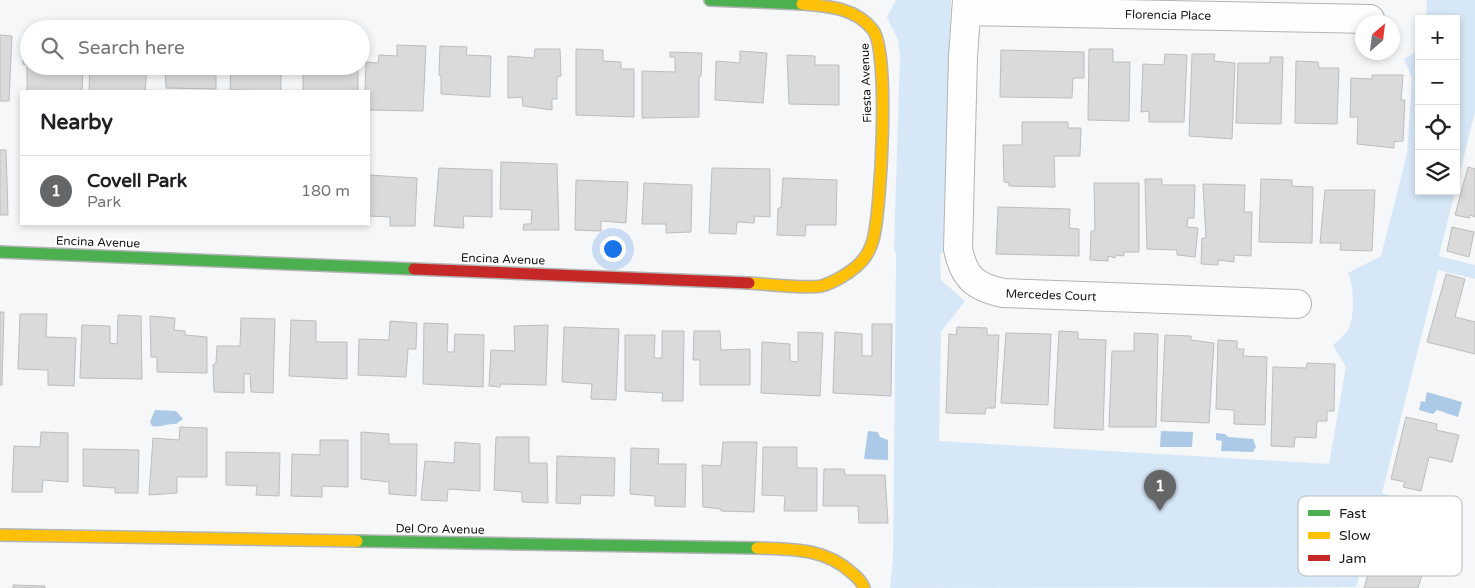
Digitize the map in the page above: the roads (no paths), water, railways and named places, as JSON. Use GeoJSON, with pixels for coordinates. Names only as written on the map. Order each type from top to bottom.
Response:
{"type":"FeatureCollection","features":[{"type":"Feature","properties":{"kind":"street","name":"Fiesta Avenue"},"geometry":{"type":"LineString","coordinates":[[710,0],[818,2],[859,15],[878,37],[882,129]]}},
{"type":"Feature","properties":{"kind":"street","name":"Florencia Place"},"geometry":{"type":"LineString","coordinates":[[967,6],[1355,19]]}},
{"type":"Feature","properties":{"kind":"street","name":"Mercedes Court"},"geometry":{"type":"LineString","coordinates":[[967,6],[963,57],[958,249],[961,264],[967,275],[976,284],[986,290],[1003,293],[1297,304]]}},
{"type":"Feature","properties":{"kind":"street","name":"Encina Avenue"},"geometry":{"type":"LineString","coordinates":[[0,252],[822,286],[850,273],[869,253],[878,218],[882,129]]}},
{"type":"Feature","properties":{"kind":"street","name":"Del Oro Avenue"},"geometry":{"type":"LineString","coordinates":[[0,535],[795,549],[821,553],[844,563],[863,584],[864,588]]}},
{"type":"Feature","properties":{"kind":"water"},"geometry":{"type":"Polygon","coordinates":[[[1427,392],[1462,402],[1458,417],[1437,410],[1433,414],[1419,410],[1421,401],[1425,402],[1427,392]]]}},
{"type":"Feature","properties":{"kind":"water"},"geometry":{"type":"Polygon","coordinates":[[[155,410],[176,411],[183,419],[176,424],[152,426],[150,422],[155,410]]]}},
{"type":"Feature","properties":{"kind":"water"},"geometry":{"type":"Polygon","coordinates":[[[868,431],[878,432],[880,437],[888,440],[888,460],[864,459],[868,431]]]}},
{"type":"Feature","properties":{"kind":"water"},"geometry":{"type":"Polygon","coordinates":[[[1161,431],[1193,432],[1192,447],[1160,447],[1161,431]]]}},
{"type":"Feature","properties":{"kind":"water"},"geometry":{"type":"Polygon","coordinates":[[[1216,433],[1225,434],[1228,437],[1253,439],[1256,447],[1253,452],[1221,451],[1222,441],[1216,440],[1216,433]]]}},
{"type":"Feature","properties":{"kind":"place","name":"Covell Park"},"geometry":{"type":"Point","coordinates":[1160,511]}}]}
